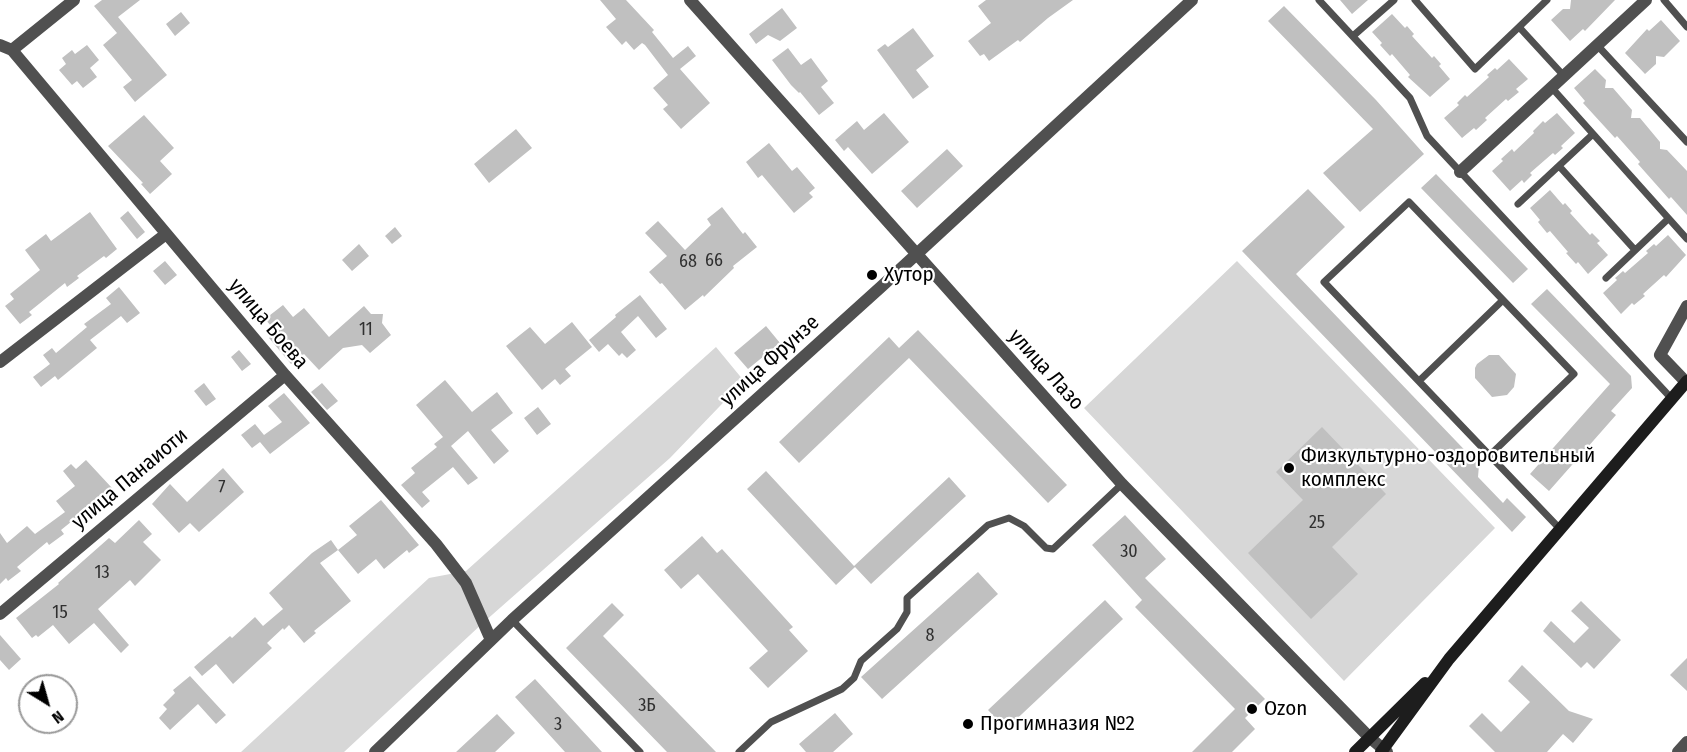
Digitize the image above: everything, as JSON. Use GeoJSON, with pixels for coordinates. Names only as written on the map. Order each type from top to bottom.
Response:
{"type":"FeatureCollection","features":[{"type":"Feature","properties":{"kind":"street"},"geometry":{"type":"LineString","coordinates":[[12,50],[74,0]]}},
{"type":"Feature","properties":{"kind":"street","name":"улица Лазо"},"geometry":{"type":"LineString","coordinates":[[690,0],[1122,484],[1384,751]]}},
{"type":"Feature","properties":{"kind":"street","name":"улица Фрунзе"},"geometry":{"type":"LineString","coordinates":[[375,752],[491,639],[1192,0]]}},
{"type":"Feature","properties":{"kind":"street"},"geometry":{"type":"LineString","coordinates":[[1460,172],[1647,0]]}},
{"type":"Feature","properties":{"kind":"street","name":"улица Боева"},"geometry":{"type":"LineString","coordinates":[[0,45],[12,50],[285,375],[436,544],[466,583],[491,639]]}},
{"type":"Feature","properties":{"kind":"street"},"geometry":{"type":"LineString","coordinates":[[0,362],[166,234]]}},
{"type":"Feature","properties":{"kind":"street"},"geometry":{"type":"LineString","coordinates":[[1384,751],[1449,659],[1686,382],[1660,355],[1687,306]]}},
{"type":"Feature","properties":{"kind":"street","name":"улица Панаиоти"},"geometry":{"type":"LineString","coordinates":[[0,614],[285,375]]}},
{"type":"Feature","properties":{"kind":"street"},"geometry":{"type":"LineString","coordinates":[[1355,752],[1449,659]]}},
{"type":"Feature","properties":{"kind":"street"},"geometry":{"type":"LineString","coordinates":[[1678,752],[1687,742]]}},
{"type":"Feature","properties":{"kind":"lane"},"geometry":{"type":"LineString","coordinates":[[1319,0],[1410,98],[1428,136],[1672,399]]}},
{"type":"Feature","properties":{"kind":"lane"},"geometry":{"type":"LineString","coordinates":[[1353,36],[1394,0]]}},
{"type":"Feature","properties":{"kind":"lane"},"geometry":{"type":"LineString","coordinates":[[1415,0],[1475,69],[1547,0]]}},
{"type":"Feature","properties":{"kind":"lane"},"geometry":{"type":"LineString","coordinates":[[1664,0],[1687,27]]}},
{"type":"Feature","properties":{"kind":"lane"},"geometry":{"type":"LineString","coordinates":[[1519,27],[1564,76]]}},
{"type":"Feature","properties":{"kind":"lane"},"geometry":{"type":"LineString","coordinates":[[1597,45],[1687,142]]}},
{"type":"Feature","properties":{"kind":"lane"},"geometry":{"type":"LineString","coordinates":[[1551,88],[1687,239]]}},
{"type":"Feature","properties":{"kind":"lane"},"geometry":{"type":"LineString","coordinates":[[1518,204],[1593,134]]}},
{"type":"Feature","properties":{"kind":"lane"},"geometry":{"type":"LineString","coordinates":[[1559,166],[1635,250]]}},
{"type":"Feature","properties":{"kind":"lane"},"geometry":{"type":"LineString","coordinates":[[1490,455],[1574,374],[1409,202],[1324,282],[1560,529]]}},
{"type":"Feature","properties":{"kind":"lane"},"geometry":{"type":"LineString","coordinates":[[1606,278],[1668,219]]}},
{"type":"Feature","properties":{"kind":"lane"},"geometry":{"type":"LineString","coordinates":[[1419,381],[1503,300]]}},
{"type":"Feature","properties":{"kind":"lane"},"geometry":{"type":"LineString","coordinates":[[739,752],[771,722],[842,689],[855,678],[861,660],[897,629],[907,612],[907,598],[988,525],[1010,518],[1024,526],[1046,548],[1053,549],[1122,484]]}},
{"type":"Feature","properties":{"kind":"lane"},"geometry":{"type":"LineString","coordinates":[[512,621],[640,752]]}},
{"type":"Feature","properties":{"kind":"shaded area","name":"Физкультурно-оздоровительный комплекс"},"geometry":{"type":"Polygon","coordinates":[[[1237,261],[1495,528],[1344,681],[1084,408],[1237,261]]]}},
{"type":"Feature","properties":{"kind":"shaded area"},"geometry":{"type":"Polygon","coordinates":[[[716,347],[744,381],[670,458],[484,622],[344,752],[241,752],[429,578],[466,571],[716,347]]]}},
{"type":"Feature","properties":{"kind":"building"},"geometry":{"type":"Polygon","coordinates":[[[102,0],[140,0],[118,17],[167,75],[135,102],[123,87],[132,80],[103,45],[117,33],[94,6],[102,0]]]}},
{"type":"Feature","properties":{"kind":"building"},"geometry":{"type":"Polygon","coordinates":[[[600,0],[626,0],[654,30],[652,32],[673,58],[688,46],[696,56],[680,69],[710,103],[681,129],[663,109],[668,105],[653,88],[668,75],[642,43],[634,50],[626,41],[622,45],[606,27],[616,19],[600,0]]]}},
{"type":"Feature","properties":{"kind":"building"},"geometry":{"type":"Polygon","coordinates":[[[986,0],[1073,0],[1020,42],[1018,40],[989,61],[984,54],[980,56],[968,41],[991,23],[978,6],[986,0]]]}},
{"type":"Feature","properties":{"kind":"building"},"geometry":{"type":"Polygon","coordinates":[[[1340,0],[1368,0],[1352,14],[1340,0]]]}},
{"type":"Feature","properties":{"kind":"building"},"geometry":{"type":"Polygon","coordinates":[[[1571,0],[1615,0],[1585,31],[1583,29],[1570,41],[1551,20],[1563,9],[1570,9],[1571,0]]]}},
{"type":"Feature","properties":{"kind":"building"},"geometry":{"type":"Polygon","coordinates":[[[1284,6],[1376,100],[1424,154],[1360,212],[1323,173],[1373,129],[1268,21],[1284,6]]]}},
{"type":"Feature","properties":{"kind":"building"},"geometry":{"type":"Polygon","coordinates":[[[782,8],[797,28],[780,41],[768,35],[756,44],[749,34],[782,8]]]}},
{"type":"Feature","properties":{"kind":"building"},"geometry":{"type":"Polygon","coordinates":[[[181,12],[190,23],[175,36],[166,24],[181,12]]]}},
{"type":"Feature","properties":{"kind":"building"},"geometry":{"type":"Polygon","coordinates":[[[1392,14],[1405,28],[1407,26],[1414,34],[1412,36],[1432,58],[1434,56],[1450,79],[1430,97],[1408,77],[1410,75],[1392,54],[1390,56],[1380,45],[1382,43],[1372,32],[1392,14]]]}},
{"type":"Feature","properties":{"kind":"building"},"geometry":{"type":"Polygon","coordinates":[[[1661,20],[1680,41],[1664,57],[1656,56],[1656,64],[1645,74],[1625,53],[1647,29],[1649,31],[1661,20]]]}},
{"type":"Feature","properties":{"kind":"building"},"geometry":{"type":"Polygon","coordinates":[[[913,28],[934,56],[916,70],[929,87],[913,99],[877,50],[885,44],[888,47],[913,28]]]}},
{"type":"Feature","properties":{"kind":"building"},"geometry":{"type":"Polygon","coordinates":[[[87,45],[99,60],[90,68],[97,77],[83,88],[77,81],[72,85],[59,70],[66,64],[62,58],[72,50],[75,54],[87,45]]]}},
{"type":"Feature","properties":{"kind":"building"},"geometry":{"type":"Polygon","coordinates":[[[788,48],[801,65],[811,58],[828,81],[821,87],[834,103],[819,115],[772,60],[788,48]]]}},
{"type":"Feature","properties":{"kind":"building"},"geometry":{"type":"Polygon","coordinates":[[[1509,59],[1528,79],[1516,89],[1519,92],[1508,101],[1506,99],[1485,118],[1487,120],[1476,130],[1474,128],[1462,138],[1444,118],[1459,105],[1457,103],[1465,95],[1467,97],[1489,77],[1487,75],[1495,68],[1497,70],[1509,59]]]}},
{"type":"Feature","properties":{"kind":"building"},"geometry":{"type":"Polygon","coordinates":[[[1595,69],[1606,80],[1605,88],[1613,88],[1632,110],[1631,118],[1640,118],[1660,142],[1660,149],[1667,150],[1687,171],[1687,215],[1671,197],[1669,199],[1617,136],[1615,138],[1583,103],[1585,101],[1574,88],[1595,69]]]}},
{"type":"Feature","properties":{"kind":"building"},"geometry":{"type":"Polygon","coordinates":[[[884,113],[909,142],[872,174],[848,147],[844,151],[835,140],[857,121],[864,130],[884,113]]]}},
{"type":"Feature","properties":{"kind":"building"},"geometry":{"type":"Polygon","coordinates":[[[1557,113],[1575,133],[1561,146],[1563,148],[1555,155],[1553,153],[1530,173],[1532,175],[1524,183],[1522,180],[1510,191],[1492,171],[1512,149],[1514,152],[1534,133],[1533,131],[1543,121],[1545,123],[1557,113]]]}},
{"type":"Feature","properties":{"kind":"building"},"geometry":{"type":"Polygon","coordinates":[[[144,115],[174,148],[160,161],[172,174],[150,194],[141,184],[143,183],[108,146],[144,115]]]}},
{"type":"Feature","properties":{"kind":"building"},"geometry":{"type":"Polygon","coordinates":[[[516,129],[532,148],[489,183],[474,164],[516,129]]]}},
{"type":"Feature","properties":{"kind":"building"},"geometry":{"type":"Polygon","coordinates":[[[769,143],[792,171],[797,167],[815,188],[809,193],[813,197],[794,213],[762,175],[758,178],[746,162],[769,143]]]}},
{"type":"Feature","properties":{"kind":"building"},"geometry":{"type":"Polygon","coordinates":[[[947,149],[963,166],[917,208],[901,191],[947,149]]]}},
{"type":"Feature","properties":{"kind":"building"},"geometry":{"type":"Polygon","coordinates":[[[1436,174],[1528,269],[1513,283],[1421,188],[1436,174]]]}},
{"type":"Feature","properties":{"kind":"building"},"geometry":{"type":"Polygon","coordinates":[[[1308,189],[1345,227],[1296,274],[1479,465],[1478,477],[1503,503],[1507,498],[1526,517],[1512,532],[1242,251],[1308,189]]]}},
{"type":"Feature","properties":{"kind":"building"},"geometry":{"type":"Polygon","coordinates":[[[1550,190],[1563,205],[1565,203],[1572,211],[1570,213],[1590,235],[1592,233],[1600,241],[1597,243],[1608,255],[1588,274],[1566,253],[1568,252],[1550,231],[1547,233],[1530,208],[1550,190]]]}},
{"type":"Feature","properties":{"kind":"building"},"geometry":{"type":"Polygon","coordinates":[[[722,207],[743,234],[745,232],[757,247],[733,266],[734,268],[704,297],[703,295],[685,310],[662,283],[660,284],[649,272],[667,256],[645,233],[658,221],[685,250],[711,225],[707,219],[722,207]]]}},
{"type":"Feature","properties":{"kind":"building"},"geometry":{"type":"Polygon","coordinates":[[[128,211],[145,232],[137,239],[120,218],[128,211]]]}},
{"type":"Feature","properties":{"kind":"building"},"geometry":{"type":"Polygon","coordinates":[[[90,212],[117,249],[77,276],[79,278],[67,287],[65,283],[29,312],[32,315],[20,324],[5,306],[14,299],[10,294],[40,270],[25,250],[46,234],[51,241],[90,212]]]}},
{"type":"Feature","properties":{"kind":"building"},"geometry":{"type":"Polygon","coordinates":[[[395,227],[402,236],[392,244],[385,236],[395,227]]]}},
{"type":"Feature","properties":{"kind":"building"},"geometry":{"type":"Polygon","coordinates":[[[1668,235],[1686,255],[1666,277],[1664,275],[1643,294],[1645,296],[1634,305],[1632,303],[1621,314],[1603,293],[1617,280],[1615,278],[1623,271],[1625,273],[1648,253],[1646,251],[1654,244],[1656,246],[1668,235]]]}},
{"type":"Feature","properties":{"kind":"building"},"geometry":{"type":"Polygon","coordinates":[[[359,244],[369,256],[352,271],[342,260],[359,244]]]}},
{"type":"Feature","properties":{"kind":"building"},"geometry":{"type":"Polygon","coordinates":[[[165,261],[177,275],[165,285],[153,271],[165,261]]]}},
{"type":"Feature","properties":{"kind":"building"},"geometry":{"type":"Polygon","coordinates":[[[119,287],[140,313],[127,323],[121,316],[90,340],[97,348],[58,380],[55,376],[41,387],[33,377],[50,364],[43,355],[52,348],[56,353],[87,327],[84,324],[111,304],[106,298],[119,287]]]}},
{"type":"Feature","properties":{"kind":"building"},"geometry":{"type":"Polygon","coordinates":[[[1547,289],[1631,376],[1632,388],[1611,411],[1616,415],[1549,491],[1530,474],[1610,384],[1531,304],[1547,289]]]}},
{"type":"Feature","properties":{"kind":"building"},"geometry":{"type":"Polygon","coordinates":[[[640,295],[667,329],[656,338],[638,316],[621,332],[636,350],[627,358],[622,353],[619,356],[608,344],[599,352],[589,340],[640,295]]]}},
{"type":"Feature","properties":{"kind":"building"},"geometry":{"type":"Polygon","coordinates":[[[283,305],[293,317],[304,308],[329,337],[364,306],[371,314],[383,314],[382,323],[391,335],[370,353],[362,345],[343,348],[319,370],[304,354],[291,364],[269,338],[276,332],[265,319],[283,305]]]}},
{"type":"Feature","properties":{"kind":"building"},"geometry":{"type":"Polygon","coordinates":[[[572,322],[592,347],[565,369],[571,376],[560,385],[555,379],[542,390],[506,346],[530,327],[545,344],[572,322]]]}},
{"type":"Feature","properties":{"kind":"building"},"geometry":{"type":"Polygon","coordinates":[[[766,326],[780,343],[748,369],[734,353],[766,326]]]}},
{"type":"Feature","properties":{"kind":"building"},"geometry":{"type":"Polygon","coordinates":[[[918,330],[1067,485],[1048,503],[909,358],[799,463],[779,442],[889,337],[899,348],[918,330]]]}},
{"type":"Feature","properties":{"kind":"building"},"geometry":{"type":"Polygon","coordinates":[[[239,350],[251,364],[242,371],[231,357],[239,350]]]}},
{"type":"Feature","properties":{"kind":"building"},"geometry":{"type":"Polygon","coordinates":[[[1489,355],[1499,355],[1516,374],[1514,387],[1507,395],[1492,397],[1475,378],[1477,364],[1489,355]]]}},
{"type":"Feature","properties":{"kind":"building"},"geometry":{"type":"Polygon","coordinates":[[[445,380],[472,412],[497,392],[513,413],[491,430],[509,451],[494,464],[468,431],[451,446],[478,478],[468,485],[453,467],[422,492],[430,501],[422,508],[401,485],[415,473],[411,468],[437,447],[434,444],[443,437],[416,405],[445,380]]]}},
{"type":"Feature","properties":{"kind":"building"},"geometry":{"type":"Polygon","coordinates":[[[204,383],[216,399],[206,406],[194,391],[204,383]]]}},
{"type":"Feature","properties":{"kind":"building"},"geometry":{"type":"Polygon","coordinates":[[[322,383],[338,401],[327,410],[311,392],[322,383]]]}},
{"type":"Feature","properties":{"kind":"building"},"geometry":{"type":"Polygon","coordinates":[[[284,393],[310,423],[270,454],[260,442],[252,448],[241,435],[255,424],[264,435],[282,422],[268,406],[284,393]]]}},
{"type":"Feature","properties":{"kind":"building"},"geometry":{"type":"Polygon","coordinates":[[[538,407],[551,424],[537,435],[524,418],[538,407]]]}},
{"type":"Feature","properties":{"kind":"building"},"geometry":{"type":"Polygon","coordinates":[[[1322,427],[1386,494],[1332,547],[1358,574],[1311,619],[1248,553],[1303,500],[1276,472],[1322,427]]]}},
{"type":"Feature","properties":{"kind":"building"},"geometry":{"type":"Polygon","coordinates":[[[86,460],[112,488],[101,497],[103,500],[93,507],[92,505],[61,530],[64,534],[49,545],[47,542],[17,567],[21,571],[8,581],[6,578],[0,584],[0,533],[7,543],[27,526],[35,534],[65,512],[56,501],[75,486],[63,471],[71,464],[76,469],[86,460]]]}},
{"type":"Feature","properties":{"kind":"building"},"geometry":{"type":"Polygon","coordinates":[[[223,468],[244,492],[199,532],[190,523],[179,533],[152,504],[170,484],[187,502],[223,468]]]}},
{"type":"Feature","properties":{"kind":"building"},"geometry":{"type":"Polygon","coordinates":[[[766,471],[854,566],[949,477],[966,496],[871,584],[855,567],[836,585],[747,489],[766,471]]]}},
{"type":"Feature","properties":{"kind":"building"},"geometry":{"type":"Polygon","coordinates":[[[381,500],[419,545],[409,553],[407,550],[384,569],[376,559],[358,574],[338,550],[357,535],[349,526],[381,500]]]}},
{"type":"Feature","properties":{"kind":"building"},"geometry":{"type":"Polygon","coordinates":[[[1125,515],[1166,559],[1145,578],[1265,699],[1245,718],[1255,729],[1232,752],[1192,752],[1235,709],[1135,607],[1142,600],[1092,545],[1125,515]]]}},
{"type":"Feature","properties":{"kind":"building"},"geometry":{"type":"Polygon","coordinates":[[[139,520],[152,534],[143,542],[161,560],[135,586],[130,580],[98,609],[129,645],[121,653],[94,623],[69,644],[53,625],[38,637],[36,635],[32,638],[16,618],[59,584],[109,538],[115,543],[139,520]]]}},
{"type":"Feature","properties":{"kind":"building"},"geometry":{"type":"Polygon","coordinates":[[[702,536],[717,553],[722,549],[793,627],[789,630],[808,651],[768,688],[749,668],[768,651],[698,574],[681,589],[664,570],[702,536]]]}},
{"type":"Feature","properties":{"kind":"building"},"geometry":{"type":"Polygon","coordinates":[[[331,540],[338,550],[320,563],[351,601],[314,631],[316,633],[304,643],[289,625],[284,630],[283,628],[267,643],[272,648],[233,684],[216,664],[202,676],[194,667],[230,636],[232,638],[255,617],[263,626],[283,609],[269,593],[312,553],[331,540]]]}},
{"type":"Feature","properties":{"kind":"building"},"geometry":{"type":"Polygon","coordinates":[[[978,572],[998,594],[882,699],[861,677],[978,572]]]}},
{"type":"Feature","properties":{"kind":"building"},"geometry":{"type":"Polygon","coordinates":[[[1105,600],[1123,619],[1006,729],[988,710],[1105,600]]]}},
{"type":"Feature","properties":{"kind":"building"},"geometry":{"type":"Polygon","coordinates":[[[1581,601],[1621,640],[1594,669],[1587,662],[1581,668],[1543,631],[1551,621],[1574,643],[1589,628],[1571,611],[1581,601]]]}},
{"type":"Feature","properties":{"kind":"building"},"geometry":{"type":"Polygon","coordinates":[[[612,603],[624,615],[603,636],[716,752],[667,752],[566,648],[612,603]]]}},
{"type":"Feature","properties":{"kind":"building"},"geometry":{"type":"Polygon","coordinates":[[[0,635],[21,659],[9,670],[0,660],[0,635]]]}},
{"type":"Feature","properties":{"kind":"building"},"geometry":{"type":"Polygon","coordinates":[[[1687,658],[1687,691],[1670,675],[1687,658]]]}},
{"type":"Feature","properties":{"kind":"building"},"geometry":{"type":"Polygon","coordinates":[[[1522,665],[1569,711],[1593,719],[1573,743],[1563,734],[1547,752],[1495,752],[1469,726],[1482,713],[1501,732],[1530,702],[1508,681],[1522,665]]]}},
{"type":"Feature","properties":{"kind":"building"},"geometry":{"type":"Polygon","coordinates":[[[190,676],[226,715],[216,724],[198,704],[170,730],[159,718],[167,709],[163,705],[175,693],[173,690],[190,676]]]}},
{"type":"Feature","properties":{"kind":"building"},"geometry":{"type":"Polygon","coordinates":[[[535,679],[602,752],[565,752],[515,697],[535,679]]]}},
{"type":"Feature","properties":{"kind":"building"},"geometry":{"type":"Polygon","coordinates":[[[835,713],[853,734],[833,752],[806,752],[799,744],[835,713]]]}},
{"type":"Feature","properties":{"kind":"building"},"geometry":{"type":"Polygon","coordinates":[[[497,714],[515,733],[495,752],[456,752],[497,714]]]}},
{"type":"Feature","properties":{"kind":"place","name":"Хутор"},"geometry":{"type":"Point","coordinates":[872,275]}},
{"type":"Feature","properties":{"kind":"place","name":"Физкультурно-оздоровительный комплекс"},"geometry":{"type":"Point","coordinates":[1289,468]}},
{"type":"Feature","properties":{"kind":"place","name":"Ozon"},"geometry":{"type":"Point","coordinates":[1252,709]}},
{"type":"Feature","properties":{"kind":"place","name":"Прогимназия №2"},"geometry":{"type":"Point","coordinates":[968,724]}}]}
